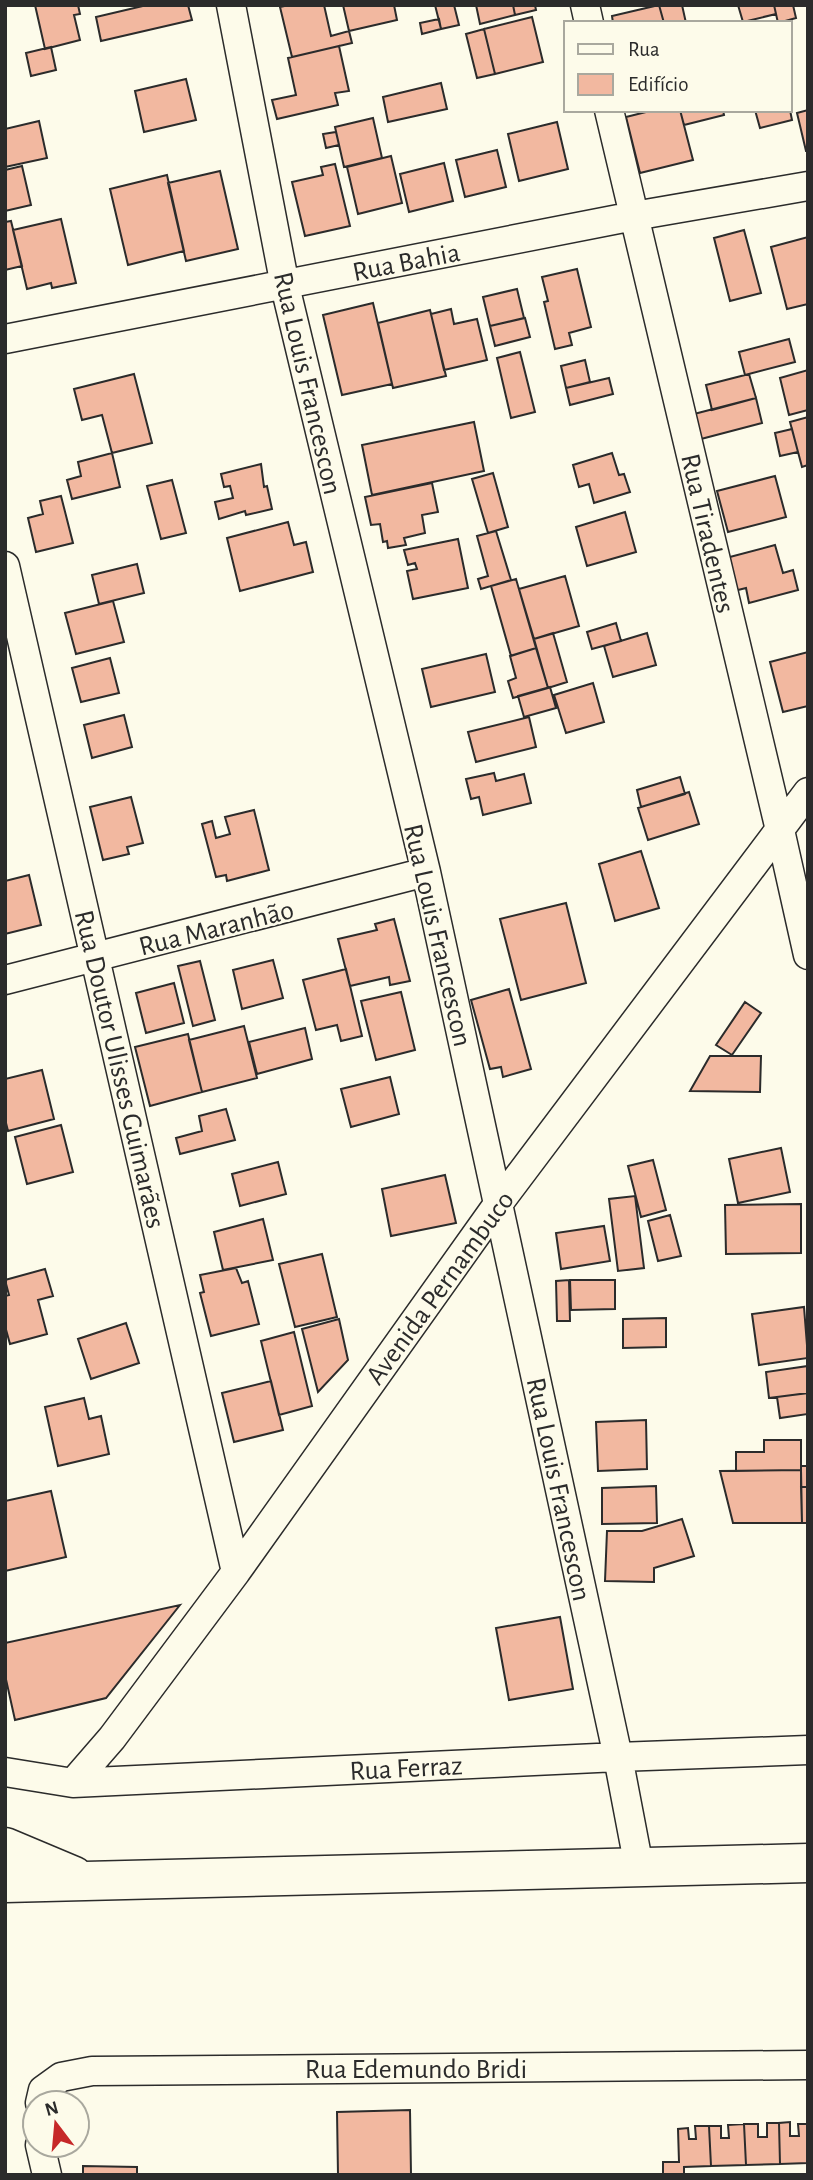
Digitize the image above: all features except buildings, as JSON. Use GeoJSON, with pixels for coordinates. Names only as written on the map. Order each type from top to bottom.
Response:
{"type":"FeatureCollection","features":[{"type":"Feature","properties":{"kind":"main road"},"geometry":{"type":"LineString","coordinates":[[5,1847],[86,1881]]}},
{"type":"Feature","properties":{"kind":"main road"},"geometry":{"type":"LineString","coordinates":[[5,1883],[808,1863]]}},
{"type":"Feature","properties":{"kind":"main road"},"geometry":{"type":"LineString","coordinates":[[5,1905],[15,1897],[86,1881]]}},
{"type":"Feature","properties":{"kind":"street","name":"Rua Louis Francescon"},"geometry":{"type":"LineString","coordinates":[[231,5],[285,286],[426,872],[618,1757],[639,1867]]}},
{"type":"Feature","properties":{"kind":"street","name":"Rua Tiradentes"},"geometry":{"type":"LineString","coordinates":[[609,112],[808,956]]}},
{"type":"Feature","properties":{"kind":"street","name":"Rua Bahia"},"geometry":{"type":"LineString","coordinates":[[5,339],[634,216],[808,186]]}},
{"type":"Feature","properties":{"kind":"street","name":"Rua Doutor Ulisses Guimarães"},"geometry":{"type":"LineString","coordinates":[[5,566],[236,1572]]}},
{"type":"Feature","properties":{"kind":"street","name":"Avenida Pernambuco"},"geometry":{"type":"LineString","coordinates":[[73,1783],[112,1738],[236,1572],[498,1204],[808,792]]}},
{"type":"Feature","properties":{"kind":"street","name":"Rua Maranhão"},"geometry":{"type":"LineString","coordinates":[[5,980],[426,872]]}},
{"type":"Feature","properties":{"kind":"street","name":"Rua Ferraz"},"geometry":{"type":"LineString","coordinates":[[5,1772],[73,1783],[618,1757],[808,1751]]}},
{"type":"Feature","properties":{"kind":"street","name":"Rua Edemundo Bridi"},"geometry":{"type":"LineString","coordinates":[[44,2089],[61,2077],[92,2071],[808,2065]]}}]}
